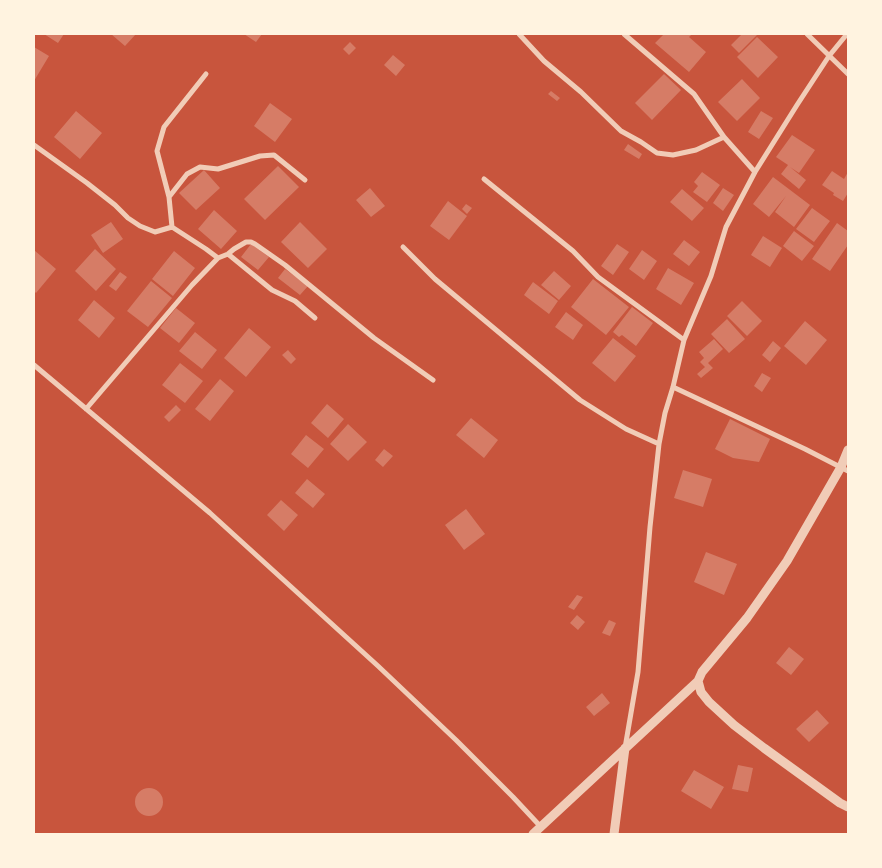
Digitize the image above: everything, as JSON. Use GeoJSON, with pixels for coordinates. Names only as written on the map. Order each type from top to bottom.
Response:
{"type":"FeatureCollection","features":[{"type":"Feature","properties":{"kind":"street"},"geometry":{"type":"LineString","coordinates":[[519,34],[544,61],[581,92],[621,131],[658,153],[673,155],[696,150],[724,137]]}},
{"type":"Feature","properties":{"kind":"street"},"geometry":{"type":"LineString","coordinates":[[624,34],[694,94],[724,137],[755,172]]}},
{"type":"Feature","properties":{"kind":"street"},"geometry":{"type":"LineString","coordinates":[[807,34],[848,74]]}},
{"type":"Feature","properties":{"kind":"street"},"geometry":{"type":"LineString","coordinates":[[614,834],[625,748],[638,672],[659,444],[664,413],[673,387],[684,340],[711,276],[726,227],[755,172],[830,56],[847,34]]}},
{"type":"Feature","properties":{"kind":"street"},"geometry":{"type":"LineString","coordinates":[[172,227],[169,197],[157,151],[164,127],[206,74]]}},
{"type":"Feature","properties":{"kind":"street"},"geometry":{"type":"LineString","coordinates":[[34,145],[87,183],[140,226],[155,232],[172,227],[218,258]]}},
{"type":"Feature","properties":{"kind":"street"},"geometry":{"type":"LineString","coordinates":[[169,197],[187,174],[200,167],[218,169],[260,156],[274,155],[305,180]]}},
{"type":"Feature","properties":{"kind":"street"},"geometry":{"type":"LineString","coordinates":[[484,179],[573,251],[598,277],[684,340]]}},
{"type":"Feature","properties":{"kind":"street"},"geometry":{"type":"LineString","coordinates":[[86,409],[192,285],[218,258],[246,242],[255,244],[285,265],[374,338],[433,380]]}},
{"type":"Feature","properties":{"kind":"street"},"geometry":{"type":"LineString","coordinates":[[402,248],[580,400],[626,429],[659,444]]}},
{"type":"Feature","properties":{"kind":"street"},"geometry":{"type":"LineString","coordinates":[[228,254],[272,290],[295,302],[315,318]]}},
{"type":"Feature","properties":{"kind":"street"},"geometry":{"type":"LineString","coordinates":[[34,365],[210,513],[378,666],[456,740],[541,827]]}},
{"type":"Feature","properties":{"kind":"street"},"geometry":{"type":"LineString","coordinates":[[673,387],[844,469]]}},
{"type":"Feature","properties":{"kind":"street"},"geometry":{"type":"LineString","coordinates":[[533,834],[698,681],[702,672],[747,618],[782,569],[818,508],[844,469],[848,450]]}},
{"type":"Feature","properties":{"kind":"street"},"geometry":{"type":"LineString","coordinates":[[698,681],[701,692],[709,702],[734,725],[848,807]]}},
{"type":"Feature","properties":{"kind":"building"},"geometry":{"type":"Polygon","coordinates":[[[44,34],[64,34],[58,43],[44,34]]]}},
{"type":"Feature","properties":{"kind":"building"},"geometry":{"type":"Polygon","coordinates":[[[111,34],[136,34],[125,46],[111,34]]]}},
{"type":"Feature","properties":{"kind":"building"},"geometry":{"type":"Polygon","coordinates":[[[244,34],[262,34],[256,42],[244,34]]]}},
{"type":"Feature","properties":{"kind":"building"},"geometry":{"type":"Polygon","coordinates":[[[664,34],[692,34],[689,37],[706,52],[689,72],[655,43],[664,34]]]}},
{"type":"Feature","properties":{"kind":"building"},"geometry":{"type":"Polygon","coordinates":[[[742,34],[757,35],[739,53],[731,45],[742,34]]]}},
{"type":"Feature","properties":{"kind":"building"},"geometry":{"type":"Polygon","coordinates":[[[757,37],[778,57],[758,78],[737,57],[757,37]]]}},
{"type":"Feature","properties":{"kind":"building"},"geometry":{"type":"Polygon","coordinates":[[[350,42],[356,48],[349,55],[343,49],[350,42]]]}},
{"type":"Feature","properties":{"kind":"building"},"geometry":{"type":"Polygon","coordinates":[[[34,47],[49,56],[34,81],[34,47]]]}},
{"type":"Feature","properties":{"kind":"building"},"geometry":{"type":"Polygon","coordinates":[[[393,55],[405,65],[396,76],[384,65],[393,55]]]}},
{"type":"Feature","properties":{"kind":"building"},"geometry":{"type":"Polygon","coordinates":[[[664,74],[681,90],[652,120],[635,103],[664,74]]]}},
{"type":"Feature","properties":{"kind":"building"},"geometry":{"type":"Polygon","coordinates":[[[742,79],[760,98],[737,121],[718,102],[742,79]]]}},
{"type":"Feature","properties":{"kind":"building"},"geometry":{"type":"Polygon","coordinates":[[[551,91],[560,98],[557,101],[548,94],[551,91]]]}},
{"type":"Feature","properties":{"kind":"building"},"geometry":{"type":"Polygon","coordinates":[[[270,103],[292,119],[275,142],[254,126],[270,103]]]}},
{"type":"Feature","properties":{"kind":"building"},"geometry":{"type":"Polygon","coordinates":[[[76,111],[102,133],[80,159],[54,137],[76,111]]]}},
{"type":"Feature","properties":{"kind":"building"},"geometry":{"type":"Polygon","coordinates":[[[761,111],[773,118],[759,139],[748,132],[761,111]]]}},
{"type":"Feature","properties":{"kind":"building"},"geometry":{"type":"Polygon","coordinates":[[[792,135],[815,150],[799,173],[790,167],[806,180],[799,189],[781,174],[788,165],[776,157],[792,135]]]}},
{"type":"Feature","properties":{"kind":"building"},"geometry":{"type":"Polygon","coordinates":[[[628,144],[642,154],[639,159],[624,150],[628,144]]]}},
{"type":"Feature","properties":{"kind":"building"},"geometry":{"type":"Polygon","coordinates":[[[278,166],[299,187],[265,220],[244,199],[278,166]]]}},
{"type":"Feature","properties":{"kind":"building"},"geometry":{"type":"Polygon","coordinates":[[[204,170],[220,188],[196,210],[179,193],[204,170]]]}},
{"type":"Feature","properties":{"kind":"building"},"geometry":{"type":"Polygon","coordinates":[[[832,171],[844,179],[848,172],[848,193],[843,201],[822,185],[832,171]]]}},
{"type":"Feature","properties":{"kind":"building"},"geometry":{"type":"Polygon","coordinates":[[[702,172],[720,185],[707,202],[693,192],[698,186],[694,182],[702,172]]]}},
{"type":"Feature","properties":{"kind":"building"},"geometry":{"type":"Polygon","coordinates":[[[773,177],[810,205],[794,227],[775,212],[786,196],[769,217],[753,204],[773,177]]]}},
{"type":"Feature","properties":{"kind":"building"},"geometry":{"type":"Polygon","coordinates":[[[370,188],[385,206],[371,217],[356,200],[370,188]]]}},
{"type":"Feature","properties":{"kind":"building"},"geometry":{"type":"Polygon","coordinates":[[[723,188],[734,195],[723,211],[713,203],[723,188]]]}},
{"type":"Feature","properties":{"kind":"building"},"geometry":{"type":"Polygon","coordinates":[[[682,189],[704,208],[692,221],[670,202],[682,189]]]}},
{"type":"Feature","properties":{"kind":"building"},"geometry":{"type":"Polygon","coordinates":[[[448,201],[467,216],[449,240],[430,226],[448,201]]]}},
{"type":"Feature","properties":{"kind":"building"},"geometry":{"type":"Polygon","coordinates":[[[466,204],[472,208],[467,214],[462,209],[466,204]]]}},
{"type":"Feature","properties":{"kind":"building"},"geometry":{"type":"Polygon","coordinates":[[[812,208],[830,221],[814,242],[796,229],[812,208]]]}},
{"type":"Feature","properties":{"kind":"building"},"geometry":{"type":"Polygon","coordinates":[[[214,210],[237,231],[221,249],[198,229],[214,210]]]}},
{"type":"Feature","properties":{"kind":"building"},"geometry":{"type":"Polygon","coordinates":[[[111,222],[123,239],[103,253],[91,235],[111,222]]]}},
{"type":"Feature","properties":{"kind":"building"},"geometry":{"type":"Polygon","coordinates":[[[300,222],[327,249],[308,268],[281,242],[300,222]]]}},
{"type":"Feature","properties":{"kind":"building"},"geometry":{"type":"Polygon","coordinates":[[[837,223],[848,231],[848,245],[830,271],[812,259],[837,223]]]}},
{"type":"Feature","properties":{"kind":"building"},"geometry":{"type":"Polygon","coordinates":[[[794,231],[814,246],[802,261],[783,246],[794,231]]]}},
{"type":"Feature","properties":{"kind":"building"},"geometry":{"type":"Polygon","coordinates":[[[763,236],[782,248],[770,267],[751,255],[763,236]]]}},
{"type":"Feature","properties":{"kind":"building"},"geometry":{"type":"Polygon","coordinates":[[[684,240],[700,252],[689,266],[673,254],[684,240]]]}},
{"type":"Feature","properties":{"kind":"building"},"geometry":{"type":"Polygon","coordinates":[[[251,244],[269,257],[258,270],[241,257],[251,244]]]}},
{"type":"Feature","properties":{"kind":"building"},"geometry":{"type":"Polygon","coordinates":[[[617,244],[629,252],[613,275],[601,266],[617,244]]]}},
{"type":"Feature","properties":{"kind":"building"},"geometry":{"type":"Polygon","coordinates":[[[95,249],[116,269],[96,291],[75,271],[95,249]]]}},
{"type":"Feature","properties":{"kind":"building"},"geometry":{"type":"Polygon","coordinates":[[[34,250],[56,269],[36,293],[34,291],[34,250]]]}},
{"type":"Feature","properties":{"kind":"building"},"geometry":{"type":"Polygon","coordinates":[[[642,250],[657,261],[644,280],[629,269],[642,250]]]}},
{"type":"Feature","properties":{"kind":"building"},"geometry":{"type":"Polygon","coordinates":[[[174,251],[195,268],[173,296],[152,279],[174,251]]]}},
{"type":"Feature","properties":{"kind":"building"},"geometry":{"type":"Polygon","coordinates":[[[668,268],[694,283],[681,305],[656,289],[668,268]]]}},
{"type":"Feature","properties":{"kind":"building"},"geometry":{"type":"Polygon","coordinates":[[[285,269],[308,286],[300,295],[278,278],[285,269]]]}},
{"type":"Feature","properties":{"kind":"building"},"geometry":{"type":"Polygon","coordinates":[[[554,271],[571,286],[559,300],[541,285],[554,271]]]}},
{"type":"Feature","properties":{"kind":"building"},"geometry":{"type":"Polygon","coordinates":[[[120,272],[127,277],[116,291],[109,286],[120,272]]]}},
{"type":"Feature","properties":{"kind":"building"},"geometry":{"type":"Polygon","coordinates":[[[593,279],[629,307],[606,335],[571,307],[593,279]]]}},
{"type":"Feature","properties":{"kind":"building"},"geometry":{"type":"Polygon","coordinates":[[[151,281],[172,298],[148,327],[127,311],[151,281]]]}},
{"type":"Feature","properties":{"kind":"building"},"geometry":{"type":"Polygon","coordinates":[[[533,282],[558,301],[549,314],[524,295],[533,282]]]}},
{"type":"Feature","properties":{"kind":"building"},"geometry":{"type":"Polygon","coordinates":[[[94,300],[115,318],[99,338],[78,320],[94,300]]]}},
{"type":"Feature","properties":{"kind":"building"},"geometry":{"type":"Polygon","coordinates":[[[742,301],[762,321],[747,336],[727,316],[742,301]]]}},
{"type":"Feature","properties":{"kind":"building"},"geometry":{"type":"Polygon","coordinates":[[[632,307],[653,323],[636,346],[622,335],[619,337],[613,332],[632,307]]]}},
{"type":"Feature","properties":{"kind":"building"},"geometry":{"type":"Polygon","coordinates":[[[176,308],[195,323],[179,343],[160,328],[176,308]]]}},
{"type":"Feature","properties":{"kind":"building"},"geometry":{"type":"Polygon","coordinates":[[[566,312],[583,325],[573,340],[555,327],[566,312]]]}},
{"type":"Feature","properties":{"kind":"building"},"geometry":{"type":"Polygon","coordinates":[[[727,319],[745,339],[729,353],[711,334],[727,319]]]}},
{"type":"Feature","properties":{"kind":"building"},"geometry":{"type":"Polygon","coordinates":[[[805,321],[827,340],[806,365],[784,346],[805,321]]]}},
{"type":"Feature","properties":{"kind":"building"},"geometry":{"type":"Polygon","coordinates":[[[249,328],[271,347],[246,377],[224,358],[249,328]]]}},
{"type":"Feature","properties":{"kind":"building"},"geometry":{"type":"Polygon","coordinates":[[[195,332],[217,350],[202,369],[179,351],[195,332]]]}},
{"type":"Feature","properties":{"kind":"building"},"geometry":{"type":"Polygon","coordinates":[[[613,338],[636,356],[615,382],[592,363],[613,338]]]}},
{"type":"Feature","properties":{"kind":"building"},"geometry":{"type":"Polygon","coordinates":[[[714,339],[723,349],[708,363],[713,368],[701,378],[697,374],[705,367],[700,362],[704,358],[699,352],[714,339]]]}},
{"type":"Feature","properties":{"kind":"building"},"geometry":{"type":"Polygon","coordinates":[[[773,341],[781,348],[770,362],[762,355],[773,341]]]}},
{"type":"Feature","properties":{"kind":"building"},"geometry":{"type":"Polygon","coordinates":[[[288,350],[296,359],[291,364],[282,355],[288,350]]]}},
{"type":"Feature","properties":{"kind":"building"},"geometry":{"type":"Polygon","coordinates":[[[180,363],[203,381],[185,403],[162,385],[180,363]]]}},
{"type":"Feature","properties":{"kind":"building"},"geometry":{"type":"Polygon","coordinates":[[[762,373],[771,378],[762,392],[754,386],[762,373]]]}},
{"type":"Feature","properties":{"kind":"building"},"geometry":{"type":"Polygon","coordinates":[[[220,379],[234,391],[210,421],[195,409],[220,379]]]}},
{"type":"Feature","properties":{"kind":"building"},"geometry":{"type":"Polygon","coordinates":[[[327,404],[344,419],[328,438],[311,423],[327,404]]]}},
{"type":"Feature","properties":{"kind":"building"},"geometry":{"type":"Polygon","coordinates":[[[176,405],[181,410],[169,422],[164,417],[176,405]]]}},
{"type":"Feature","properties":{"kind":"building"},"geometry":{"type":"Polygon","coordinates":[[[471,418],[498,440],[484,458],[456,435],[471,418]]]}},
{"type":"Feature","properties":{"kind":"building"},"geometry":{"type":"Polygon","coordinates":[[[730,419],[770,439],[759,462],[733,458],[715,449],[730,419]]]}},
{"type":"Feature","properties":{"kind":"building"},"geometry":{"type":"Polygon","coordinates":[[[348,424],[367,442],[348,461],[330,444],[348,424]]]}},
{"type":"Feature","properties":{"kind":"building"},"geometry":{"type":"Polygon","coordinates":[[[306,435],[324,449],[308,468],[291,454],[306,435]]]}},
{"type":"Feature","properties":{"kind":"building"},"geometry":{"type":"Polygon","coordinates":[[[384,449],[393,456],[383,467],[375,460],[384,449]]]}},
{"type":"Feature","properties":{"kind":"building"},"geometry":{"type":"Polygon","coordinates":[[[683,470],[712,479],[703,507],[674,498],[683,470]]]}},
{"type":"Feature","properties":{"kind":"building"},"geometry":{"type":"Polygon","coordinates":[[[307,479],[325,494],[313,508],[295,493],[307,479]]]}},
{"type":"Feature","properties":{"kind":"building"},"geometry":{"type":"Polygon","coordinates":[[[281,500],[298,515],[284,531],[267,515],[281,500]]]}},
{"type":"Feature","properties":{"kind":"building"},"geometry":{"type":"Polygon","coordinates":[[[466,509],[485,534],[464,550],[445,525],[466,509]]]}},
{"type":"Feature","properties":{"kind":"building"},"geometry":{"type":"Polygon","coordinates":[[[706,552],[737,564],[724,595],[694,582],[706,552]]]}},
{"type":"Feature","properties":{"kind":"building"},"geometry":{"type":"Polygon","coordinates":[[[577,595],[583,597],[574,610],[568,607],[577,595]]]}},
{"type":"Feature","properties":{"kind":"building"},"geometry":{"type":"Polygon","coordinates":[[[577,615],[585,622],[578,630],[570,623],[577,615]]]}},
{"type":"Feature","properties":{"kind":"building"},"geometry":{"type":"Polygon","coordinates":[[[609,620],[616,623],[610,636],[602,633],[609,620]]]}},
{"type":"Feature","properties":{"kind":"building"},"geometry":{"type":"Polygon","coordinates":[[[789,647],[804,659],[791,675],[776,663],[789,647]]]}},
{"type":"Feature","properties":{"kind":"building"},"geometry":{"type":"Polygon","coordinates":[[[602,693],[610,703],[594,716],[586,707],[602,693]]]}},
{"type":"Feature","properties":{"kind":"building"},"geometry":{"type":"Polygon","coordinates":[[[817,710],[829,723],[809,742],[796,729],[817,710]]]}},
{"type":"Feature","properties":{"kind":"building"},"geometry":{"type":"Polygon","coordinates":[[[738,765],[753,768],[748,792],[732,789],[738,765]]]}},
{"type":"Feature","properties":{"kind":"building"},"geometry":{"type":"Polygon","coordinates":[[[694,770],[724,787],[711,809],[681,791],[694,770]]]}},
{"type":"Feature","properties":{"kind":"building"},"geometry":{"type":"Polygon","coordinates":[[[149,788],[159,792],[163,802],[159,812],[149,816],[139,812],[135,802],[139,792],[149,788]]]}}]}
